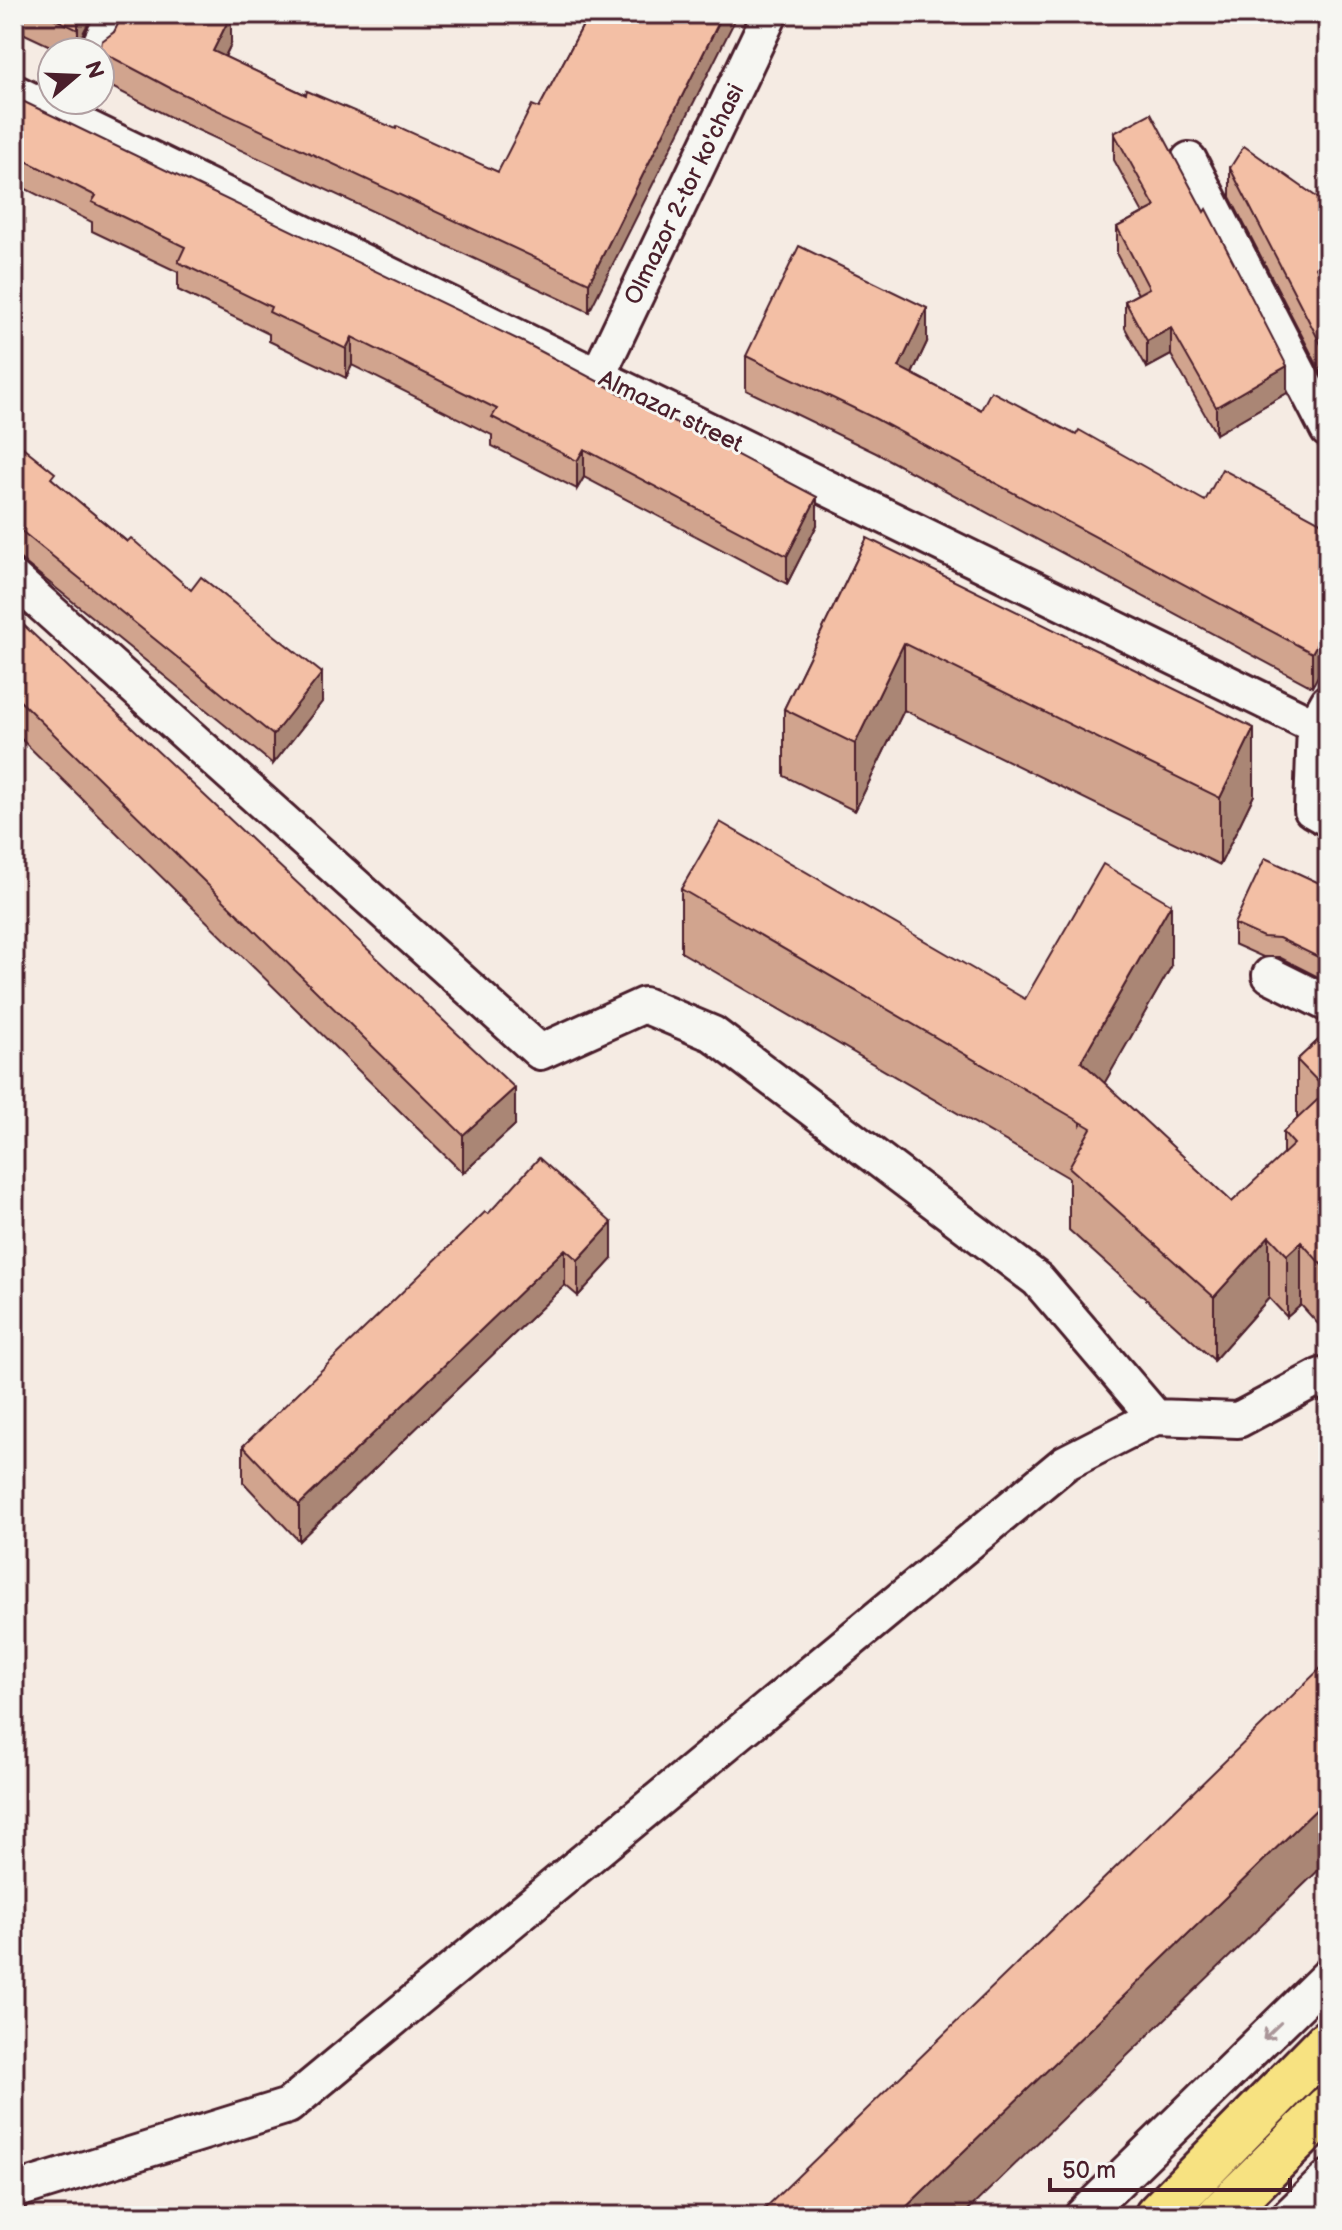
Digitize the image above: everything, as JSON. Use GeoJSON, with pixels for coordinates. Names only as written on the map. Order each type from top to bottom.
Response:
{"type":"FeatureCollection","features":[{"type":"Feature","properties":{"kind":"main road"},"geometry":{"type":"LineString","coordinates":[[1157,2216],[1328,2042]]}},
{"type":"Feature","properties":{"kind":"main road"},"geometry":{"type":"LineString","coordinates":[[1219,2216],[1328,2108]]}},
{"type":"Feature","properties":{"kind":"street"},"geometry":{"type":"LineString","coordinates":[[104,36],[115,14]]}},
{"type":"Feature","properties":{"kind":"street","name":"Olmazor 2-tor ko'chasi"},"geometry":{"type":"LineString","coordinates":[[598,375],[770,14]]}},
{"type":"Feature","properties":{"kind":"street","name":"Almazar street"},"geometry":{"type":"LineString","coordinates":[[14,92],[36,99]]}},
{"type":"Feature","properties":{"kind":"street","name":"Almazar street"},"geometry":{"type":"LineString","coordinates":[[84,116],[598,375],[1324,720]]}},
{"type":"Feature","properties":{"kind":"street"},"geometry":{"type":"LineString","coordinates":[[1189,160],[1328,430]]}},
{"type":"Feature","properties":{"kind":"street"},"geometry":{"type":"LineString","coordinates":[[14,579],[540,1052],[644,1005],[713,1034],[1038,1280],[1155,1417]]}},
{"type":"Feature","properties":{"kind":"street"},"geometry":{"type":"LineString","coordinates":[[1324,720],[1312,810],[1328,819]]}},
{"type":"Feature","properties":{"kind":"street"},"geometry":{"type":"LineString","coordinates":[[1270,975],[1328,1004]]}},
{"type":"Feature","properties":{"kind":"street"},"geometry":{"type":"LineString","coordinates":[[14,2191],[288,2106],[1065,1463],[1155,1417],[1238,1420],[1321,1376],[1328,1384]]}},
{"type":"Feature","properties":{"kind":"street"},"geometry":{"type":"LineString","coordinates":[[1082,2216],[1328,1976]]}},
{"type":"Feature","properties":{"kind":"street"},"geometry":{"type":"LineString","coordinates":[[1289,2216],[1328,2178]]}},
{"type":"Feature","properties":{"kind":"building"},"geometry":{"type":"Polygon","coordinates":[[[45,14],[78,14],[78,30],[45,14]]]}},
{"type":"Feature","properties":{"kind":"building"},"geometry":{"type":"Polygon","coordinates":[[[123,14],[230,14],[213,51],[306,95],[307,91],[396,129],[397,126],[498,172],[532,105],[539,108],[589,14],[723,14],[589,283],[172,89],[116,59],[116,36],[109,36],[123,14]]]}},
{"type":"Feature","properties":{"kind":"building"},"geometry":{"type":"Polygon","coordinates":[[[14,97],[36,108],[36,116],[53,116],[525,343],[817,497],[787,556],[584,449],[577,461],[492,417],[497,409],[352,337],[346,349],[269,312],[271,307],[178,262],[185,247],[92,202],[96,196],[14,155],[14,97]]]}},
{"type":"Feature","properties":{"kind":"building"},"geometry":{"type":"Polygon","coordinates":[[[1151,113],[1204,212],[1206,209],[1287,366],[1216,407],[1171,328],[1147,341],[1125,301],[1149,288],[1117,227],[1155,207],[1114,133],[1151,113]]]}},
{"type":"Feature","properties":{"kind":"building"},"geometry":{"type":"Polygon","coordinates":[[[1244,146],[1328,205],[1328,260],[1316,267],[1328,290],[1328,358],[1230,168],[1244,146]]]}},
{"type":"Feature","properties":{"kind":"building"},"geometry":{"type":"Polygon","coordinates":[[[799,246],[927,308],[899,367],[981,410],[991,391],[1076,435],[1079,430],[1205,501],[1222,469],[1328,526],[1328,624],[1312,653],[876,419],[746,356],[799,246]]]}},
{"type":"Feature","properties":{"kind":"building"},"geometry":{"type":"Polygon","coordinates":[[[14,440],[55,473],[51,478],[127,542],[131,538],[191,590],[201,577],[322,673],[273,735],[14,525],[14,440]]]}},
{"type":"Feature","properties":{"kind":"building"},"geometry":{"type":"Polygon","coordinates":[[[867,538],[1254,728],[1220,798],[904,643],[855,744],[784,709],[867,538]]]}},
{"type":"Feature","properties":{"kind":"building"},"geometry":{"type":"Polygon","coordinates":[[[14,616],[515,1088],[463,1135],[14,695],[14,616]]]}},
{"type":"Feature","properties":{"kind":"building"},"geometry":{"type":"Polygon","coordinates":[[[720,822],[1025,999],[1103,864],[1171,904],[1081,1061],[1232,1202],[1294,1144],[1283,1132],[1327,1091],[1297,1060],[1328,1031],[1328,1272],[1301,1242],[1287,1255],[1269,1236],[1214,1297],[1069,1167],[1091,1128],[681,889],[720,822]]]}},
{"type":"Feature","properties":{"kind":"building"},"geometry":{"type":"Polygon","coordinates":[[[1265,858],[1328,887],[1328,962],[1279,938],[1263,937],[1234,924],[1265,858]]]}},
{"type":"Feature","properties":{"kind":"building"},"geometry":{"type":"Polygon","coordinates":[[[539,1158],[612,1223],[578,1260],[565,1249],[299,1505],[243,1446],[485,1212],[488,1214],[539,1158]]]}},
{"type":"Feature","properties":{"kind":"building"},"geometry":{"type":"Polygon","coordinates":[[[1328,1661],[1328,1798],[897,2216],[757,2216],[1328,1661]]]}}]}
